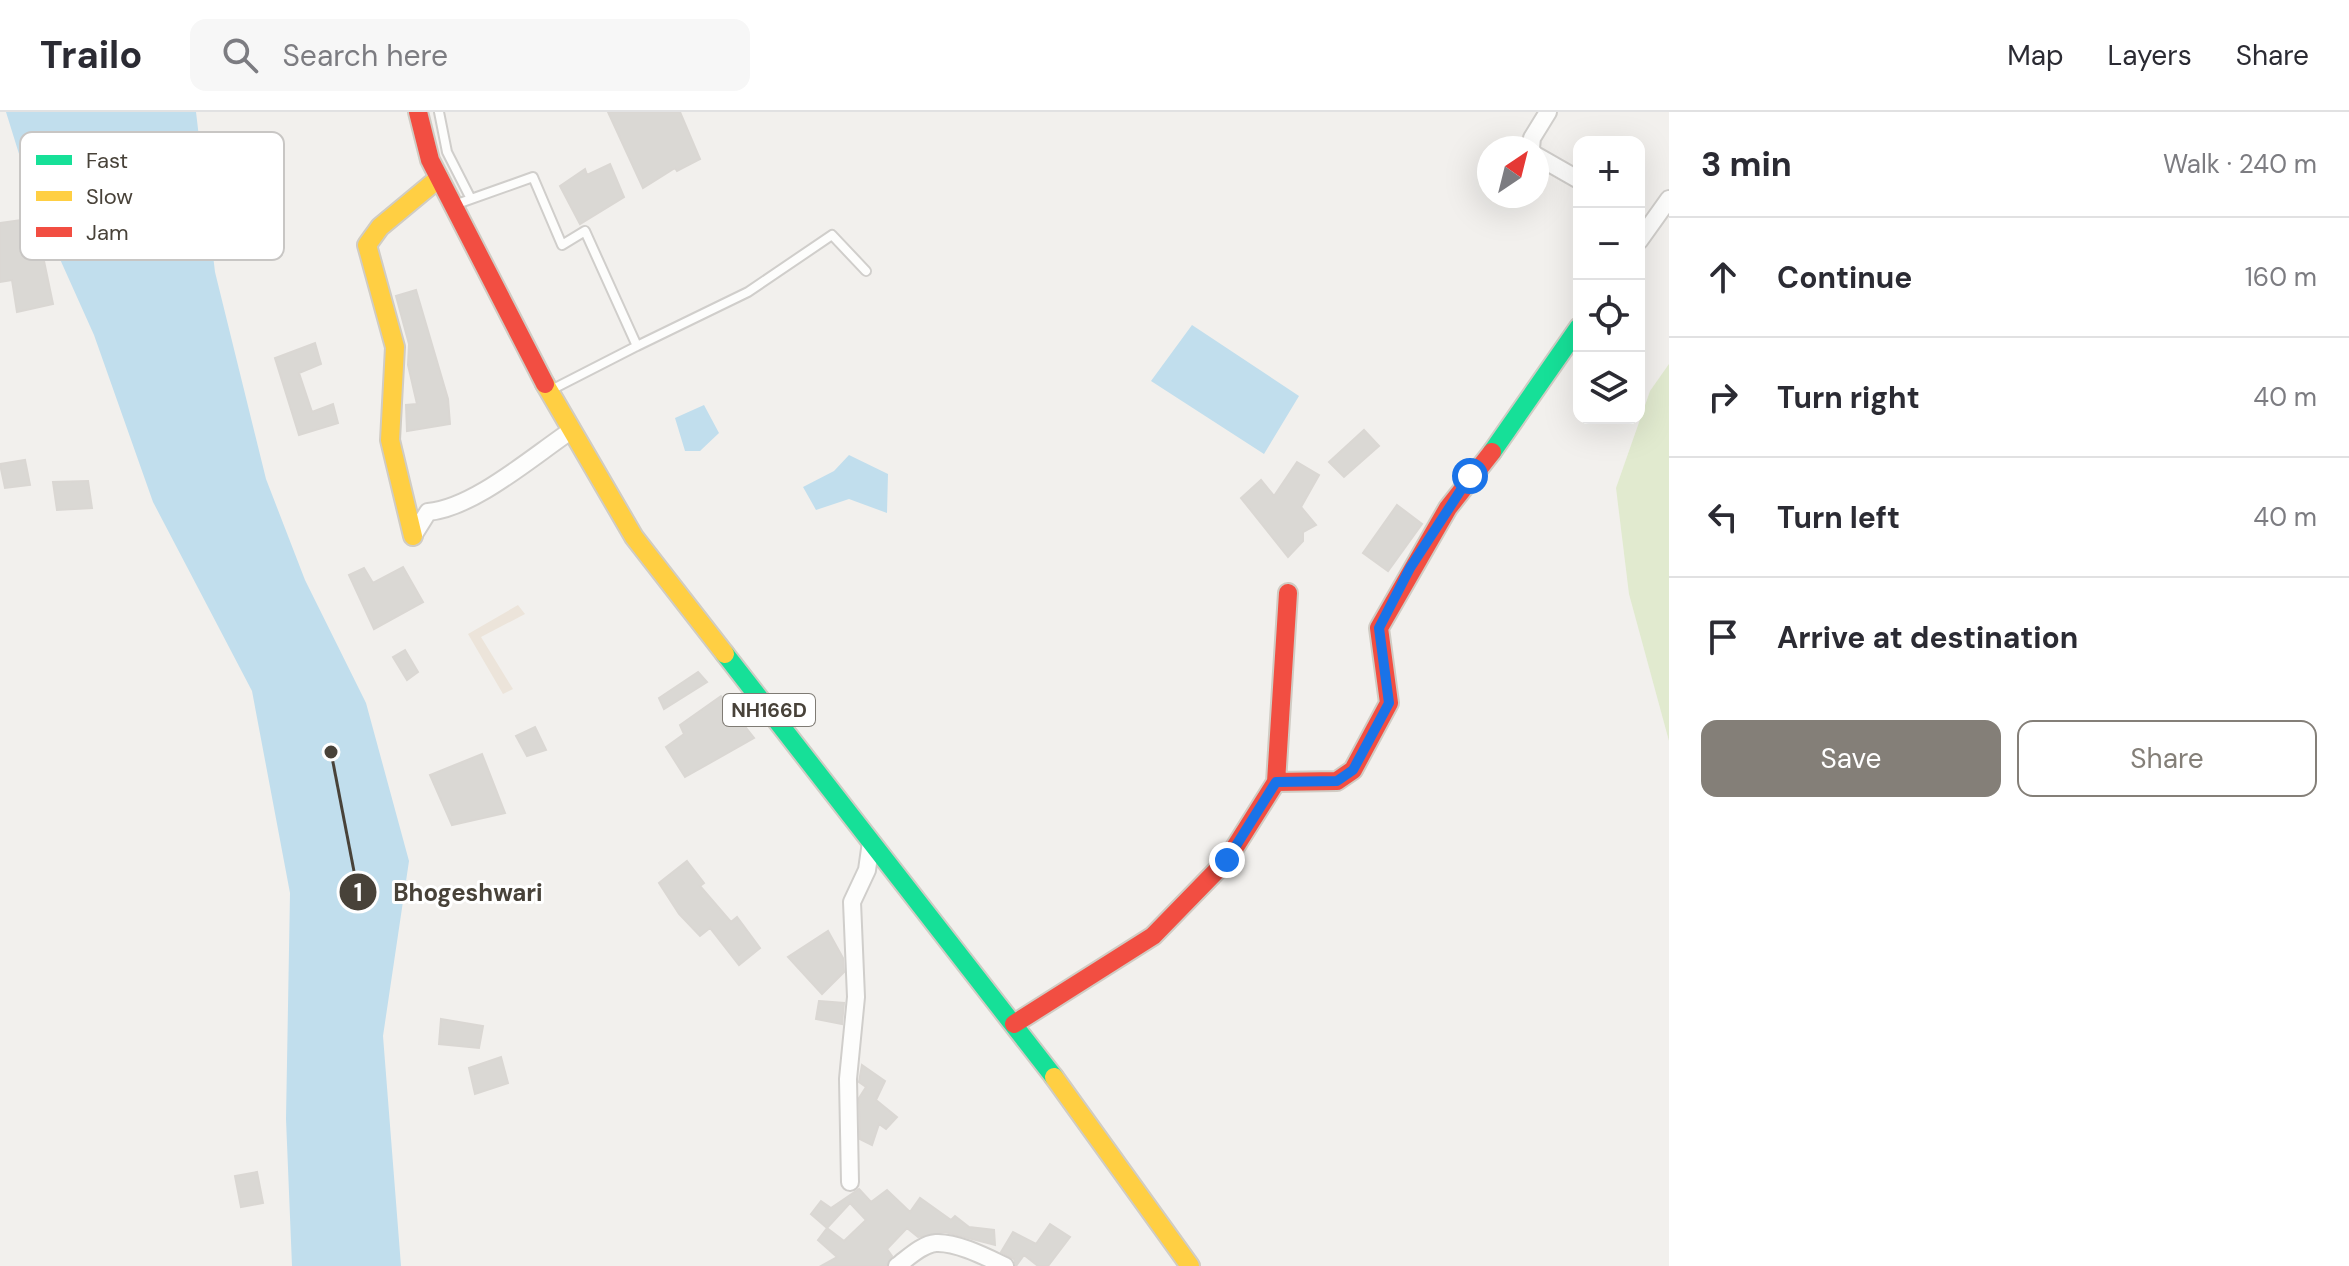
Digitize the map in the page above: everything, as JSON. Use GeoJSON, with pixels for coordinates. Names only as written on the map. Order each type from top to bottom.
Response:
{"type":"FeatureCollection","features":[{"type":"Feature","properties":{"kind":"main road","name":"NH166D"},"geometry":{"type":"LineString","coordinates":[[418,112],[430,160],[439,178],[462,203],[549,391],[634,537],[1014,1024],[1190,1266]]}},
{"type":"Feature","properties":{"kind":"main road"},"geometry":{"type":"LineString","coordinates":[[413,536],[390,440],[395,347],[367,245],[380,227],[439,178]]}},
{"type":"Feature","properties":{"kind":"main road"},"geometry":{"type":"LineString","coordinates":[[1276,782],[1337,781],[1353,770],[1389,703],[1379,628],[1395,596],[1448,508],[1506,434],[1573,336]]}},
{"type":"Feature","properties":{"kind":"main road"},"geometry":{"type":"LineString","coordinates":[[1014,1024],[1153,936],[1227,860],[1276,782],[1288,593]]}},
{"type":"Feature","properties":{"kind":"street"},"geometry":{"type":"LineString","coordinates":[[1533,136],[1548,112]]}},
{"type":"Feature","properties":{"kind":"street"},"geometry":{"type":"LineString","coordinates":[[1549,163],[1573,177]]}},
{"type":"Feature","properties":{"kind":"street"},"geometry":{"type":"LineString","coordinates":[[1645,231],[1669,199]]}},
{"type":"Feature","properties":{"kind":"street"},"geometry":{"type":"LineString","coordinates":[[413,536],[428,512],[445,510],[470,497],[572,430]]}},
{"type":"Feature","properties":{"kind":"street"},"geometry":{"type":"LineString","coordinates":[[850,1182],[848,1065],[856,997],[852,902],[867,870],[871,841]]}},
{"type":"Feature","properties":{"kind":"street"},"geometry":{"type":"LineString","coordinates":[[897,1266],[919,1249],[937,1243],[983,1255],[1005,1266]]}},
{"type":"Feature","properties":{"kind":"lane"},"geometry":{"type":"LineString","coordinates":[[439,112],[462,203],[533,177],[562,245],[585,231],[637,346]]}},
{"type":"Feature","properties":{"kind":"lane"},"geometry":{"type":"LineString","coordinates":[[549,391],[748,292],[832,235],[866,271]]}},
{"type":"Feature","properties":{"kind":"shaded area"},"geometry":{"type":"Polygon","coordinates":[[[518,605],[525,614],[481,637],[513,689],[503,694],[468,634],[518,605]]]}},
{"type":"Feature","properties":{"kind":"green space"},"geometry":{"type":"Polygon","coordinates":[[[1669,364],[1669,741],[1629,594],[1616,488],[1638,424],[1645,424],[1645,405],[1650,391],[1669,364]]]}},
{"type":"Feature","properties":{"kind":"water"},"geometry":{"type":"Polygon","coordinates":[[[6,112],[196,112],[198,132],[20,132],[20,157],[6,112]]]}},
{"type":"Feature","properties":{"kind":"water"},"geometry":{"type":"Polygon","coordinates":[[[60,260],[214,260],[266,479],[305,580],[366,703],[409,861],[383,1036],[401,1266],[292,1266],[286,1119],[290,893],[252,691],[153,502],[94,335],[60,260]]]}},
{"type":"Feature","properties":{"kind":"water"},"geometry":{"type":"Polygon","coordinates":[[[1192,325],[1299,396],[1264,454],[1151,381],[1192,325]]]}},
{"type":"Feature","properties":{"kind":"water"},"geometry":{"type":"Polygon","coordinates":[[[704,405],[719,433],[700,451],[685,451],[675,418],[704,405]]]}},
{"type":"Feature","properties":{"kind":"water"},"geometry":{"type":"Polygon","coordinates":[[[849,455],[888,474],[887,513],[849,499],[816,510],[803,487],[834,471],[849,455]]]}},
{"type":"Feature","properties":{"kind":"building"},"geometry":{"type":"Polygon","coordinates":[[[608,112],[680,112],[700,159],[677,171],[675,168],[643,188],[608,112]]]}},
{"type":"Feature","properties":{"kind":"building"},"geometry":{"type":"Polygon","coordinates":[[[610,164],[624,197],[580,224],[560,186],[585,169],[587,175],[610,164]]]}},
{"type":"Feature","properties":{"kind":"building"},"geometry":{"type":"Polygon","coordinates":[[[20,220],[20,260],[44,260],[53,304],[17,312],[12,280],[0,282],[0,223],[20,220]]]}},
{"type":"Feature","properties":{"kind":"building"},"geometry":{"type":"Polygon","coordinates":[[[416,290],[448,399],[450,424],[407,431],[406,405],[417,404],[408,365],[409,344],[396,296],[416,290]]]}},
{"type":"Feature","properties":{"kind":"building"},"geometry":{"type":"Polygon","coordinates":[[[315,343],[321,364],[299,373],[312,412],[333,404],[338,423],[299,435],[275,358],[315,343]]]}},
{"type":"Feature","properties":{"kind":"building"},"geometry":{"type":"Polygon","coordinates":[[[1364,430],[1379,446],[1344,477],[1329,462],[1364,430]]]}},
{"type":"Feature","properties":{"kind":"building"},"geometry":{"type":"Polygon","coordinates":[[[25,460],[30,485],[5,488],[0,464],[25,460]]]}},
{"type":"Feature","properties":{"kind":"building"},"geometry":{"type":"Polygon","coordinates":[[[1297,462],[1319,475],[1301,507],[1316,525],[1303,532],[1303,541],[1288,557],[1241,498],[1261,480],[1274,496],[1297,462]]]}},
{"type":"Feature","properties":{"kind":"building"},"geometry":{"type":"Polygon","coordinates":[[[88,481],[92,508],[57,510],[53,482],[88,481]]]}},
{"type":"Feature","properties":{"kind":"building"},"geometry":{"type":"Polygon","coordinates":[[[1397,505],[1422,524],[1388,571],[1363,553],[1397,505]]]}},
{"type":"Feature","properties":{"kind":"building"},"geometry":{"type":"Polygon","coordinates":[[[403,567],[423,602],[374,629],[349,575],[364,568],[373,583],[403,567]]]}},
{"type":"Feature","properties":{"kind":"building"},"geometry":{"type":"Polygon","coordinates":[[[405,650],[418,672],[407,680],[393,657],[405,650]]]}},
{"type":"Feature","properties":{"kind":"building"},"geometry":{"type":"Polygon","coordinates":[[[698,672],[707,682],[664,709],[659,698],[698,672]]]}},
{"type":"Feature","properties":{"kind":"building"},"geometry":{"type":"Polygon","coordinates":[[[721,696],[754,738],[685,777],[666,747],[684,734],[680,725],[721,696]]]}},
{"type":"Feature","properties":{"kind":"building"},"geometry":{"type":"Polygon","coordinates":[[[535,727],[546,750],[527,756],[516,736],[535,727]]]}},
{"type":"Feature","properties":{"kind":"building"},"geometry":{"type":"Polygon","coordinates":[[[482,754],[505,813],[452,825],[430,775],[482,754]]]}},
{"type":"Feature","properties":{"kind":"building"},"geometry":{"type":"Polygon","coordinates":[[[687,861],[704,883],[700,886],[731,922],[737,917],[760,948],[739,965],[710,928],[700,936],[679,914],[659,883],[687,861]]]}},
{"type":"Feature","properties":{"kind":"building"},"geometry":{"type":"Polygon","coordinates":[[[828,931],[843,958],[844,972],[822,994],[788,957],[828,931]]]}},
{"type":"Feature","properties":{"kind":"building"},"geometry":{"type":"Polygon","coordinates":[[[819,1001],[844,1003],[842,1024],[816,1019],[819,1001]]]}},
{"type":"Feature","properties":{"kind":"building"},"geometry":{"type":"Polygon","coordinates":[[[441,1019],[483,1026],[479,1048],[439,1044],[441,1019]]]}},
{"type":"Feature","properties":{"kind":"building"},"geometry":{"type":"Polygon","coordinates":[[[501,1057],[508,1083],[475,1094],[469,1068],[501,1057]]]}},
{"type":"Feature","properties":{"kind":"building"},"geometry":{"type":"Polygon","coordinates":[[[862,1065],[885,1081],[876,1100],[897,1117],[886,1129],[879,1124],[872,1145],[860,1139],[859,1098],[866,1087],[859,1082],[862,1065]]]}},
{"type":"Feature","properties":{"kind":"building"},"geometry":{"type":"Polygon","coordinates":[[[257,1172],[263,1203],[241,1207],[235,1176],[257,1172]]]}},
{"type":"Feature","properties":{"kind":"building"},"geometry":{"type":"Polygon","coordinates":[[[859,1189],[871,1202],[887,1190],[910,1212],[920,1198],[951,1220],[955,1216],[969,1227],[994,1230],[995,1245],[945,1232],[918,1237],[907,1228],[887,1249],[892,1256],[886,1266],[821,1266],[837,1257],[818,1240],[827,1228],[811,1214],[821,1201],[831,1208],[859,1189]],[[850,1203],[827,1228],[844,1241],[866,1220],[850,1203]]]}},
{"type":"Feature","properties":{"kind":"building"},"geometry":{"type":"Polygon","coordinates":[[[1050,1224],[1070,1237],[1048,1266],[1038,1266],[1024,1255],[1016,1266],[1014,1259],[1001,1252],[1013,1232],[1036,1244],[1050,1224]]]}},
{"type":"Feature","properties":{"kind":"traffic: fast"},"geometry":{"type":"LineString","coordinates":[[1492,452],[1573,336]]}},
{"type":"Feature","properties":{"kind":"traffic: fast"},"geometry":{"type":"LineString","coordinates":[[725,654],[1054,1077]]}},
{"type":"Feature","properties":{"kind":"traffic: slow"},"geometry":{"type":"LineString","coordinates":[[413,536],[390,440],[395,347],[367,245],[380,227],[439,178]]}},
{"type":"Feature","properties":{"kind":"traffic: slow"},"geometry":{"type":"LineString","coordinates":[[545,384],[634,537],[725,654]]}},
{"type":"Feature","properties":{"kind":"traffic: slow"},"geometry":{"type":"LineString","coordinates":[[1054,1077],[1190,1266]]}},
{"type":"Feature","properties":{"kind":"traffic: jam"},"geometry":{"type":"LineString","coordinates":[[418,112],[430,160],[545,384]]}},
{"type":"Feature","properties":{"kind":"traffic: jam"},"geometry":{"type":"LineString","coordinates":[[1288,593],[1276,782],[1337,781],[1353,770],[1389,703],[1379,628],[1448,508],[1492,452]]}},
{"type":"Feature","properties":{"kind":"traffic: jam"},"geometry":{"type":"LineString","coordinates":[[1014,1024],[1153,936],[1227,860],[1276,782]]}},
{"type":"Feature","properties":{"kind":"place","name":"Bhogeshwari"},"geometry":{"type":"Point","coordinates":[331,752]}},
{"type":"Feature","properties":{"kind":"route"},"geometry":{"type":"LineString","coordinates":[[1227,860],[1276,782],[1337,781],[1353,770],[1389,703],[1379,628],[1410,568],[1470,476]]}}]}
